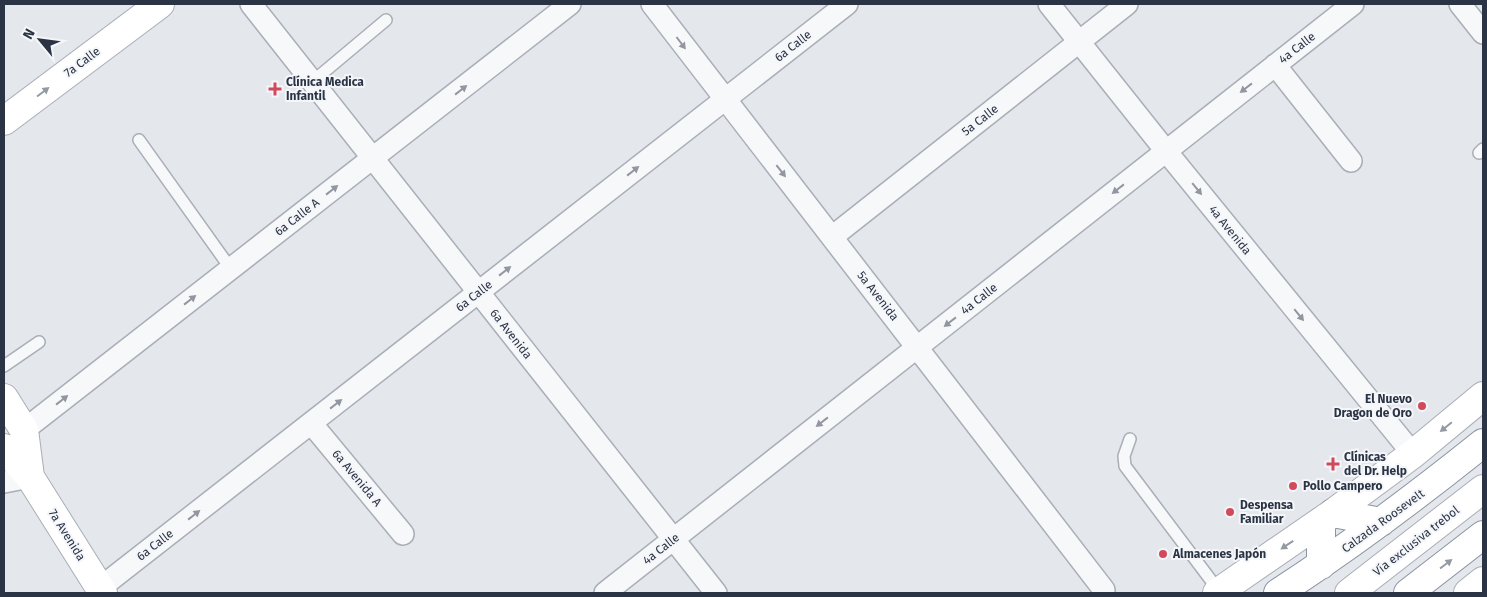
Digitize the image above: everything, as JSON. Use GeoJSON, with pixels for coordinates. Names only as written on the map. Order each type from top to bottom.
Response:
{"type":"FeatureCollection","features":[{"type":"Feature","properties":{"kind":"main road","name":"7a Calle"},"geometry":{"type":"LineString","coordinates":[[4,121],[160,4]]}},
{"type":"Feature","properties":{"kind":"main road"},"geometry":{"type":"LineString","coordinates":[[1218,592],[1327,518],[1413,454],[1483,396]]}},
{"type":"Feature","properties":{"kind":"main road","name":"7a Avenida"},"geometry":{"type":"LineString","coordinates":[[4,398],[24,430],[17,479]]}},
{"type":"Feature","properties":{"kind":"main road","name":"Calzada Roosevelt"},"geometry":{"type":"LineString","coordinates":[[1278,593],[1381,522],[1483,443]]}},
{"type":"Feature","properties":{"kind":"main road","name":"7a Avenida"},"geometry":{"type":"LineString","coordinates":[[4,448],[17,479],[102,590]]}},
{"type":"Feature","properties":{"kind":"main road","name":"Vía exclusiva trebol"},"geometry":{"type":"LineString","coordinates":[[1349,593],[1483,490]]}},
{"type":"Feature","properties":{"kind":"main road"},"geometry":{"type":"LineString","coordinates":[[1327,518],[1381,522]]}},
{"type":"Feature","properties":{"kind":"main road"},"geometry":{"type":"LineString","coordinates":[[1321,565],[1327,518]]}},
{"type":"Feature","properties":{"kind":"main road"},"geometry":{"type":"LineString","coordinates":[[1408,593],[1483,535]]}},
{"type":"Feature","properties":{"kind":"main road"},"geometry":{"type":"LineString","coordinates":[[1468,593],[1483,581]]}},
{"type":"Feature","properties":{"kind":"street","name":"6a Avenida"},"geometry":{"type":"LineString","coordinates":[[251,4],[716,593]]}},
{"type":"Feature","properties":{"kind":"street","name":"6a Calle A"},"geometry":{"type":"LineString","coordinates":[[24,430],[570,4]]}},
{"type":"Feature","properties":{"kind":"street","name":"5a Avenida"},"geometry":{"type":"LineString","coordinates":[[652,4],[1104,590]]}},
{"type":"Feature","properties":{"kind":"street","name":"6a Calle"},"geometry":{"type":"LineString","coordinates":[[102,590],[311,423],[847,4]]}},
{"type":"Feature","properties":{"kind":"street","name":"4a Avenida"},"geometry":{"type":"LineString","coordinates":[[1049,4],[1413,454]]}},
{"type":"Feature","properties":{"kind":"street","name":"5a Calle"},"geometry":{"type":"LineString","coordinates":[[832,237],[1127,4]]}},
{"type":"Feature","properties":{"kind":"street","name":"4a Calle"},"geometry":{"type":"LineString","coordinates":[[605,593],[1353,4]]}},
{"type":"Feature","properties":{"kind":"street"},"geometry":{"type":"LineString","coordinates":[[1460,4],[1483,33]]}},
{"type":"Feature","properties":{"kind":"street"},"geometry":{"type":"LineString","coordinates":[[1275,66],[1352,161]]}},
{"type":"Feature","properties":{"kind":"street","name":"6a Avenida A"},"geometry":{"type":"LineString","coordinates":[[311,423],[403,534]]}},
{"type":"Feature","properties":{"kind":"lane"},"geometry":{"type":"LineString","coordinates":[[312,82],[386,20]]}},
{"type":"Feature","properties":{"kind":"lane"},"geometry":{"type":"LineString","coordinates":[[139,140],[231,269]]}},
{"type":"Feature","properties":{"kind":"lane"},"geometry":{"type":"LineString","coordinates":[[4,366],[40,342]]}},
{"type":"Feature","properties":{"kind":"lane"},"geometry":{"type":"LineString","coordinates":[[1130,439],[1124,456],[1125,466],[1218,592]]}},
{"type":"Feature","properties":{"kind":"place","name":"Clínica Medica Infantil"},"geometry":{"type":"Point","coordinates":[275,89]}},
{"type":"Feature","properties":{"kind":"place","name":"El Nuevo Dragon de Oro"},"geometry":{"type":"Point","coordinates":[1422,406]}},
{"type":"Feature","properties":{"kind":"place","name":"Clínicas del Dr. Help"},"geometry":{"type":"Point","coordinates":[1333,464]}},
{"type":"Feature","properties":{"kind":"place","name":"Pollo Campero"},"geometry":{"type":"Point","coordinates":[1293,486]}},
{"type":"Feature","properties":{"kind":"place","name":"Despensa Familiar"},"geometry":{"type":"Point","coordinates":[1230,512]}},
{"type":"Feature","properties":{"kind":"place","name":"Almacenes Japón"},"geometry":{"type":"Point","coordinates":[1163,554]}}]}
